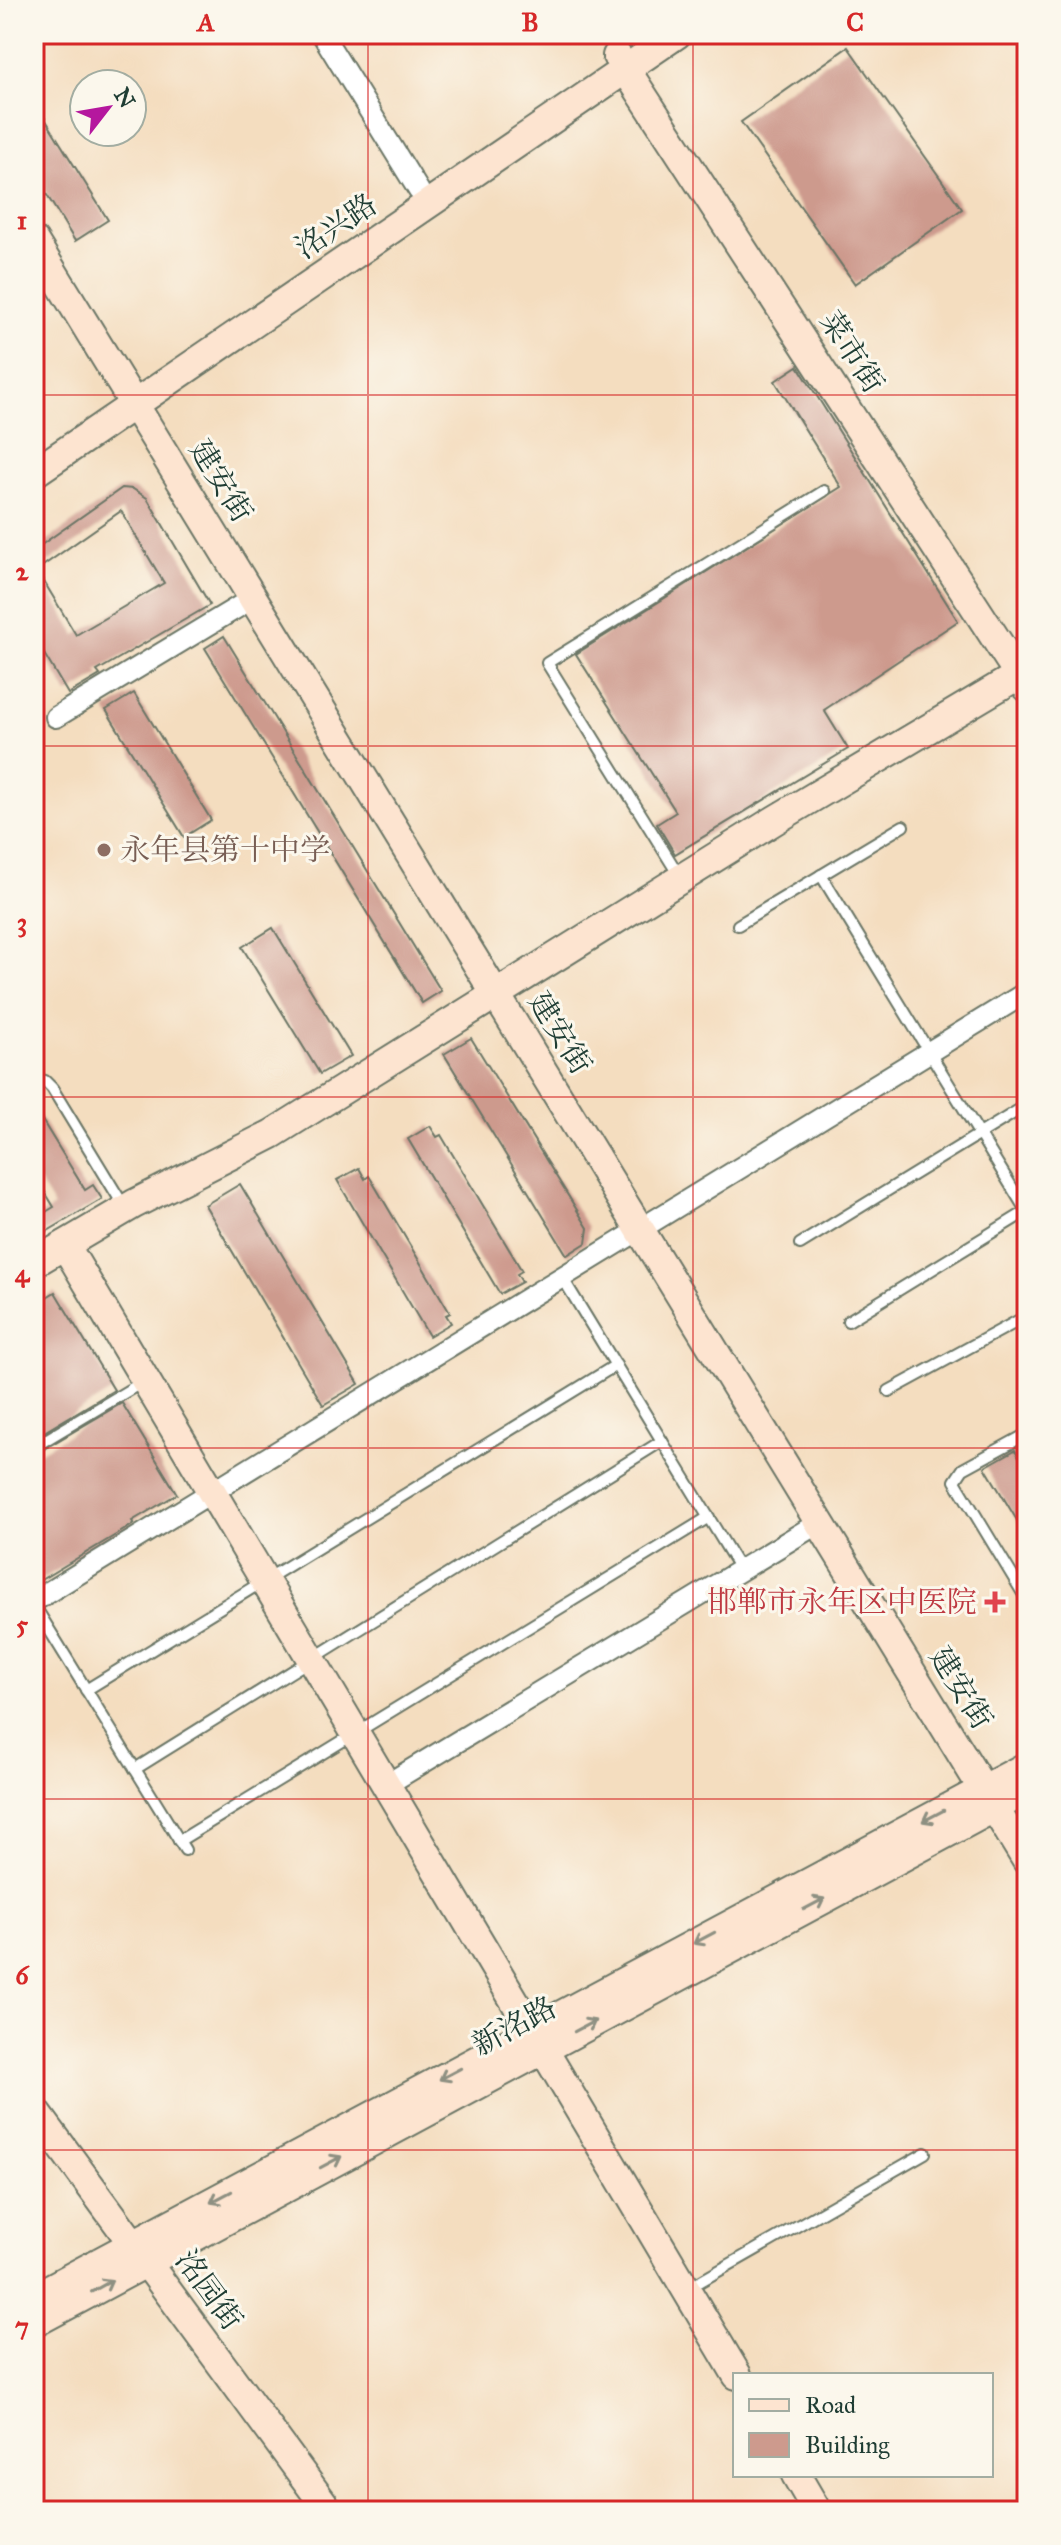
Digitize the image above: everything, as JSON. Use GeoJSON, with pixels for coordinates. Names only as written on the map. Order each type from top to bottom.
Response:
{"type":"FeatureCollection","features":[{"type":"Feature","properties":{"kind":"street"},"geometry":{"type":"LineString","coordinates":[[322,34],[419,191]]}},
{"type":"Feature","properties":{"kind":"street","name":"洺兴路"},"geometry":{"type":"LineString","coordinates":[[34,454],[130,398],[622,62],[649,34]]}},
{"type":"Feature","properties":{"kind":"street","name":"洺兴路"},"geometry":{"type":"LineString","coordinates":[[34,473],[130,398],[419,191],[622,62],[677,34]]}},
{"type":"Feature","properties":{"kind":"street","name":"菜市街"},"geometry":{"type":"LineString","coordinates":[[622,62],[1024,677]]}},
{"type":"Feature","properties":{"kind":"street","name":"建安街"},"geometry":{"type":"LineString","coordinates":[[34,241],[1027,1861]]}},
{"type":"Feature","properties":{"kind":"street"},"geometry":{"type":"LineString","coordinates":[[56,717],[253,598]]}},
{"type":"Feature","properties":{"kind":"street"},"geometry":{"type":"LineString","coordinates":[[34,1263],[126,1209],[272,1134],[681,879],[1024,677]]}},
{"type":"Feature","properties":{"kind":"street"},"geometry":{"type":"LineString","coordinates":[[34,1603],[1027,992]]}},
{"type":"Feature","properties":{"kind":"street"},"geometry":{"type":"LineString","coordinates":[[65,1245],[736,2373]]}},
{"type":"Feature","properties":{"kind":"street"},"geometry":{"type":"LineString","coordinates":[[386,1785],[820,1522]]}},
{"type":"Feature","properties":{"kind":"street","name":"新洺路"},"geometry":{"type":"LineString","coordinates":[[34,2297],[139,2253],[989,1798],[1027,1766]]}},
{"type":"Feature","properties":{"kind":"street","name":"新洺路"},"geometry":{"type":"LineString","coordinates":[[989,1798],[1027,1790]]}},
{"type":"Feature","properties":{"kind":"street","name":"洺园街"},"geometry":{"type":"LineString","coordinates":[[34,2109],[329,2511]]}},
{"type":"Feature","properties":{"kind":"street","name":"新洺路"},"geometry":{"type":"LineString","coordinates":[[34,2323],[139,2253]]}},
{"type":"Feature","properties":{"kind":"street"},"geometry":{"type":"LineString","coordinates":[[797,2477],[817,2511]]}},
{"type":"Feature","properties":{"kind":"lane"},"geometry":{"type":"LineString","coordinates":[[681,879],[547,663],[824,491]]}},
{"type":"Feature","properties":{"kind":"lane"},"geometry":{"type":"LineString","coordinates":[[738,925],[903,826]]}},
{"type":"Feature","properties":{"kind":"lane"},"geometry":{"type":"LineString","coordinates":[[821,875],[1027,1211],[848,1321]]}},
{"type":"Feature","properties":{"kind":"lane"},"geometry":{"type":"LineString","coordinates":[[34,1079],[45,1081],[52,1088],[126,1209]]}},
{"type":"Feature","properties":{"kind":"lane"},"geometry":{"type":"LineString","coordinates":[[800,1244],[1027,1105]]}},
{"type":"Feature","properties":{"kind":"lane"},"geometry":{"type":"LineString","coordinates":[[562,1277],[740,1569]]}},
{"type":"Feature","properties":{"kind":"lane"},"geometry":{"type":"LineString","coordinates":[[889,1391],[1027,1316]]}},
{"type":"Feature","properties":{"kind":"lane"},"geometry":{"type":"LineString","coordinates":[[86,1690],[616,1365]]}},
{"type":"Feature","properties":{"kind":"lane"},"geometry":{"type":"LineString","coordinates":[[34,1447],[145,1380]]}},
{"type":"Feature","properties":{"kind":"lane"},"geometry":{"type":"LineString","coordinates":[[1027,1434],[963,1469],[955,1481],[1027,1600]]}},
{"type":"Feature","properties":{"kind":"lane"},"geometry":{"type":"LineString","coordinates":[[135,1769],[662,1441]]}},
{"type":"Feature","properties":{"kind":"lane"},"geometry":{"type":"LineString","coordinates":[[34,1603],[182,1846],[355,1733],[709,1517]]}},
{"type":"Feature","properties":{"kind":"lane"},"geometry":{"type":"LineString","coordinates":[[686,2290],[925,2153]]}},
{"type":"Feature","properties":{"kind":"building"},"geometry":{"type":"Polygon","coordinates":[[[848,47],[962,209],[855,284],[741,122],[848,47]]]}},
{"type":"Feature","properties":{"kind":"building"},"geometry":{"type":"Polygon","coordinates":[[[34,101],[108,220],[75,241],[34,174],[34,101]]]}},
{"type":"Feature","properties":{"kind":"building"},"geometry":{"type":"Polygon","coordinates":[[[798,366],[958,621],[824,710],[848,749],[675,854],[657,824],[676,812],[576,654],[841,487],[775,381],[798,366]]]}},
{"type":"Feature","properties":{"kind":"building"},"geometry":{"type":"Polygon","coordinates":[[[122,488],[133,489],[147,498],[210,605],[97,671],[100,675],[68,694],[34,637],[34,550],[122,488]],[[121,511],[37,570],[76,635],[164,583],[121,511]]]}},
{"type":"Feature","properties":{"kind":"building"},"geometry":{"type":"Polygon","coordinates":[[[224,636],[441,991],[422,1003],[205,648],[224,636]]]}},
{"type":"Feature","properties":{"kind":"building"},"geometry":{"type":"Polygon","coordinates":[[[134,693],[211,820],[184,837],[106,710],[134,693]]]}},
{"type":"Feature","properties":{"kind":"building"},"geometry":{"type":"Polygon","coordinates":[[[273,928],[351,1056],[320,1074],[242,947],[273,928]]]}},
{"type":"Feature","properties":{"kind":"building"},"geometry":{"type":"Polygon","coordinates":[[[471,1038],[588,1228],[586,1243],[567,1255],[444,1054],[471,1038]]]}},
{"type":"Feature","properties":{"kind":"building"},"geometry":{"type":"Polygon","coordinates":[[[34,1107],[85,1190],[93,1185],[102,1199],[34,1239],[34,1219],[54,1207],[34,1174],[34,1107]]]}},
{"type":"Feature","properties":{"kind":"building"},"geometry":{"type":"Polygon","coordinates":[[[430,1126],[437,1137],[441,1135],[522,1271],[517,1274],[522,1282],[500,1294],[408,1139],[430,1126]]]}},
{"type":"Feature","properties":{"kind":"building"},"geometry":{"type":"Polygon","coordinates":[[[359,1168],[365,1179],[369,1176],[450,1313],[446,1315],[451,1323],[429,1336],[337,1180],[359,1168]]]}},
{"type":"Feature","properties":{"kind":"building"},"geometry":{"type":"Polygon","coordinates":[[[240,1184],[359,1384],[323,1405],[205,1205],[240,1184]]]}},
{"type":"Feature","properties":{"kind":"building"},"geometry":{"type":"Polygon","coordinates":[[[55,1292],[114,1390],[34,1438],[34,1305],[55,1292]]]}},
{"type":"Feature","properties":{"kind":"building"},"geometry":{"type":"Polygon","coordinates":[[[122,1403],[177,1494],[132,1521],[134,1524],[34,1584],[34,1455],[122,1403]]]}},
{"type":"Feature","properties":{"kind":"building"},"geometry":{"type":"Polygon","coordinates":[[[1015,1450],[1027,1470],[1027,1537],[985,1467],[1015,1450]]]}},
{"type":"Feature","properties":{"kind":"place","name":"永年县第十中学"},"geometry":{"type":"Point","coordinates":[104,850]}},
{"type":"Feature","properties":{"kind":"place","name":"邯郸市永年区中医院"},"geometry":{"type":"Point","coordinates":[995,1602]}}]}
